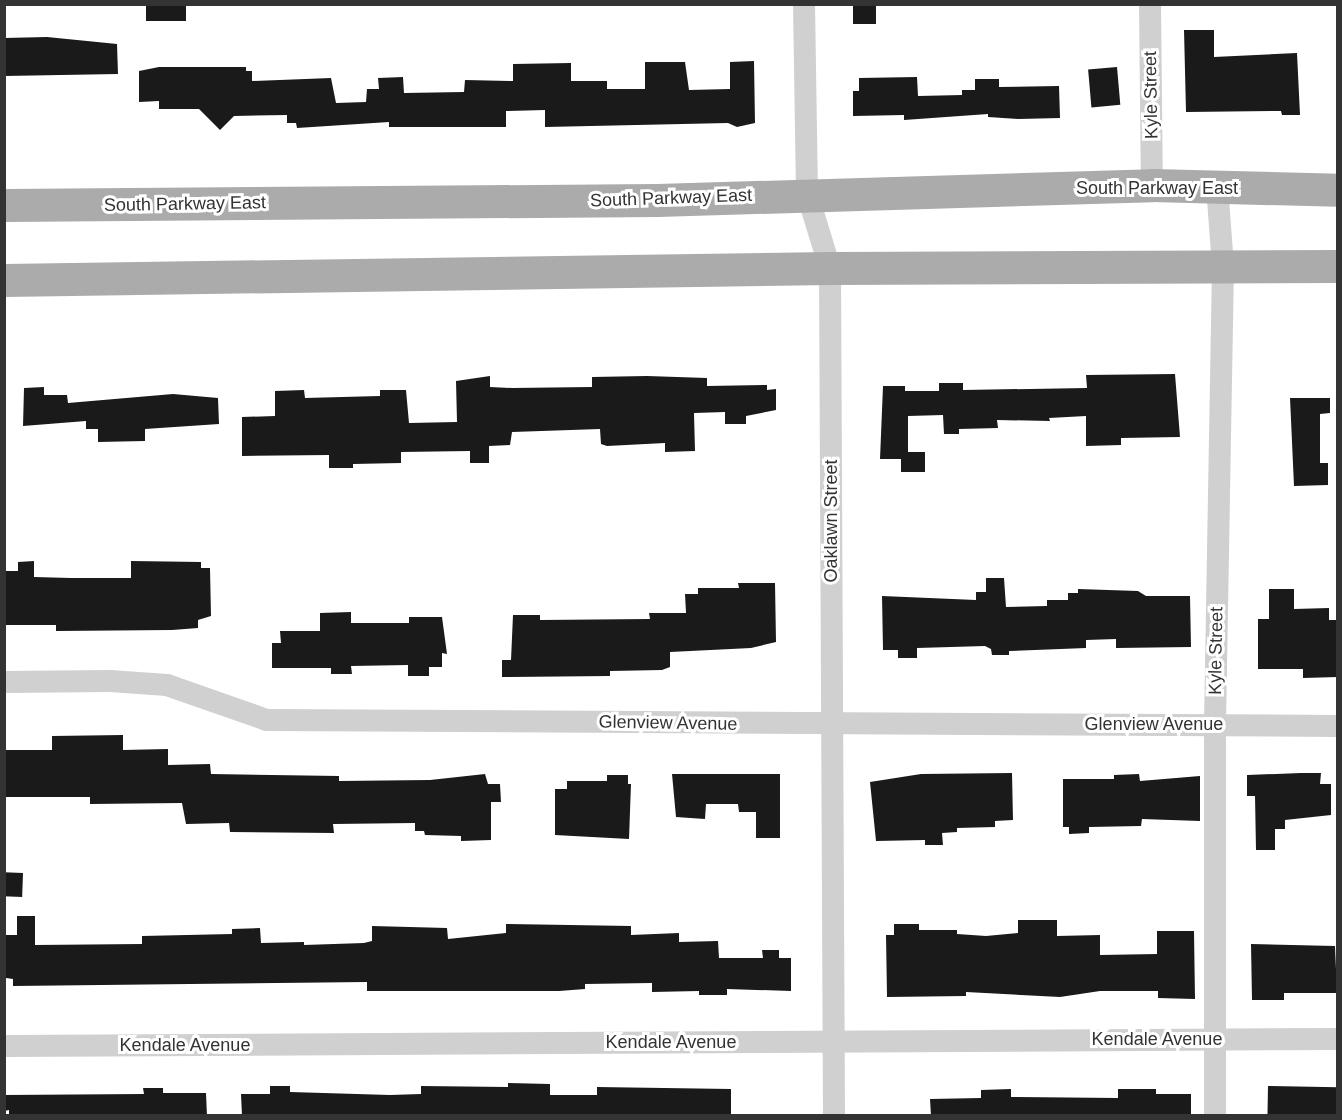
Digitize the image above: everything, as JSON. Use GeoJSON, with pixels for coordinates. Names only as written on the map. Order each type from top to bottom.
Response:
{"type":"FeatureCollection","features":[{"type":"Feature","properties":{"kind":"main road","name":"South Parkway East"},"geometry":{"type":"LineString","coordinates":[[4,206],[657,200],[807,193],[1152,185],[1338,190]]}},
{"type":"Feature","properties":{"kind":"main road"},"geometry":{"type":"LineString","coordinates":[[4,280],[830,268],[1338,266]]}},
{"type":"Feature","properties":{"kind":"street","name":"Oaklawn Street"},"geometry":{"type":"LineString","coordinates":[[804,4],[807,193],[830,268],[834,1116]]}},
{"type":"Feature","properties":{"kind":"street","name":"Kyle Street"},"geometry":{"type":"LineString","coordinates":[[1150,4],[1152,185]]}},
{"type":"Feature","properties":{"kind":"street","name":"Kyle Street"},"geometry":{"type":"LineString","coordinates":[[1215,1116],[1213,1039],[1215,724],[1223,266],[1217,187]]}},
{"type":"Feature","properties":{"kind":"street","name":"Glenview Avenue"},"geometry":{"type":"LineString","coordinates":[[4,682],[110,681],[167,685],[267,720],[832,725],[1338,726]]}},
{"type":"Feature","properties":{"kind":"street","name":"Kendale Avenue"},"geometry":{"type":"LineString","coordinates":[[4,1046],[1338,1039]]}},
{"type":"Feature","properties":{"kind":"building"},"geometry":{"type":"Polygon","coordinates":[[[146,4],[186,4],[186,21],[146,21],[146,4]]]}},
{"type":"Feature","properties":{"kind":"building"},"geometry":{"type":"Polygon","coordinates":[[[853,4],[876,4],[876,24],[853,24],[853,4]]]}},
{"type":"Feature","properties":{"kind":"building"},"geometry":{"type":"Polygon","coordinates":[[[1184,30],[1214,30],[1214,57],[1297,53],[1300,115],[1282,115],[1281,111],[1186,112],[1184,30]]]}},
{"type":"Feature","properties":{"kind":"building"},"geometry":{"type":"Polygon","coordinates":[[[47,37],[117,44],[118,74],[4,76],[4,38],[47,37]]]}},
{"type":"Feature","properties":{"kind":"building"},"geometry":{"type":"Polygon","coordinates":[[[754,61],[755,123],[737,127],[728,123],[545,127],[545,110],[506,111],[506,127],[389,127],[389,122],[297,128],[296,123],[287,123],[287,115],[234,116],[220,130],[199,109],[159,109],[159,101],[139,102],[139,71],[159,67],[246,67],[246,71],[252,71],[252,81],[331,78],[336,103],[366,102],[367,89],[379,89],[378,78],[403,77],[404,93],[464,92],[465,80],[513,81],[513,64],[571,63],[571,81],[607,81],[607,89],[645,89],[645,62],[685,62],[689,90],[730,89],[730,62],[754,61]]]}},
{"type":"Feature","properties":{"kind":"building"},"geometry":{"type":"Polygon","coordinates":[[[1117,67],[1120,105],[1091,107],[1088,70],[1117,67]]]}},
{"type":"Feature","properties":{"kind":"building"},"geometry":{"type":"Polygon","coordinates":[[[917,77],[918,96],[962,95],[962,90],[975,90],[975,79],[999,79],[999,87],[1059,86],[1060,118],[1018,119],[988,117],[988,114],[904,120],[904,115],[853,116],[853,91],[859,91],[859,78],[917,77]]]}},
{"type":"Feature","properties":{"kind":"building"},"geometry":{"type":"Polygon","coordinates":[[[1175,374],[1180,437],[1121,438],[1121,445],[1086,446],[1086,416],[1049,418],[1050,421],[997,420],[998,428],[959,429],[959,434],[944,434],[943,415],[908,416],[908,452],[925,452],[925,472],[901,472],[901,459],[880,459],[883,386],[905,386],[905,391],[939,391],[939,383],[963,383],[963,390],[1087,388],[1086,375],[1175,374]]]}},
{"type":"Feature","properties":{"kind":"building"},"geometry":{"type":"Polygon","coordinates":[[[490,376],[490,387],[512,388],[592,387],[592,377],[647,376],[707,378],[707,386],[767,385],[767,390],[776,389],[776,410],[746,416],[746,424],[725,424],[725,412],[694,413],[695,451],[665,452],[665,443],[607,446],[601,444],[600,429],[512,432],[510,445],[489,446],[489,463],[470,463],[470,451],[401,452],[401,463],[353,464],[353,468],[329,468],[329,455],[242,456],[242,417],[275,416],[275,391],[304,390],[305,398],[380,396],[380,390],[406,390],[409,423],[457,422],[456,381],[490,376]]]}},
{"type":"Feature","properties":{"kind":"building"},"geometry":{"type":"Polygon","coordinates":[[[44,387],[44,395],[67,395],[68,403],[173,394],[218,398],[219,424],[145,429],[145,441],[98,442],[98,429],[86,429],[86,421],[23,426],[24,388],[44,387]]]}},
{"type":"Feature","properties":{"kind":"building"},"geometry":{"type":"Polygon","coordinates":[[[1290,398],[1330,398],[1330,413],[1320,414],[1320,463],[1328,463],[1328,485],[1294,486],[1290,398]]]}},
{"type":"Feature","properties":{"kind":"building"},"geometry":{"type":"Polygon","coordinates":[[[34,561],[34,577],[71,578],[131,578],[131,561],[201,562],[201,568],[210,568],[211,616],[198,620],[198,628],[172,630],[56,631],[56,625],[4,625],[4,571],[18,571],[18,562],[34,561]]]}},
{"type":"Feature","properties":{"kind":"building"},"geometry":{"type":"Polygon","coordinates":[[[986,578],[1004,578],[1006,607],[1047,606],[1047,600],[1068,600],[1068,593],[1078,593],[1078,589],[1138,591],[1146,596],[1190,596],[1191,647],[1116,648],[1116,639],[1086,640],[1086,648],[1009,651],[1009,655],[992,655],[991,649],[985,646],[917,648],[917,658],[898,658],[898,650],[883,650],[882,596],[976,600],[976,592],[986,592],[986,578]]]}},
{"type":"Feature","properties":{"kind":"building"},"geometry":{"type":"Polygon","coordinates":[[[738,583],[775,583],[776,642],[751,648],[670,652],[670,667],[662,670],[610,671],[610,676],[502,677],[502,660],[511,660],[513,615],[540,615],[540,620],[650,619],[649,613],[686,613],[685,594],[698,594],[698,588],[739,588],[738,583]]]}},
{"type":"Feature","properties":{"kind":"building"},"geometry":{"type":"Polygon","coordinates":[[[1269,589],[1294,589],[1294,609],[1329,608],[1329,620],[1336,620],[1338,677],[1303,678],[1303,669],[1258,669],[1258,619],[1269,619],[1269,589]]]}},
{"type":"Feature","properties":{"kind":"building"},"geometry":{"type":"Polygon","coordinates":[[[351,612],[351,623],[409,623],[409,617],[442,617],[447,654],[442,653],[442,667],[429,667],[429,676],[408,676],[408,665],[351,666],[352,674],[331,674],[331,668],[272,668],[272,643],[281,643],[280,631],[320,631],[320,613],[351,612]]]}},
{"type":"Feature","properties":{"kind":"building"},"geometry":{"type":"Polygon","coordinates":[[[123,735],[123,750],[168,749],[168,765],[210,764],[211,774],[339,776],[339,781],[430,780],[485,774],[488,784],[500,784],[501,802],[491,802],[491,840],[461,841],[461,836],[425,835],[424,831],[415,831],[415,823],[333,824],[334,833],[230,832],[229,823],[186,824],[182,803],[90,804],[90,797],[4,797],[4,750],[52,750],[52,736],[123,735]]]}},
{"type":"Feature","properties":{"kind":"building"},"geometry":{"type":"Polygon","coordinates":[[[1012,773],[1013,820],[995,821],[995,827],[957,828],[957,832],[942,833],[943,845],[925,845],[925,840],[876,841],[870,782],[921,774],[1012,773]]]}},
{"type":"Feature","properties":{"kind":"building"},"geometry":{"type":"Polygon","coordinates":[[[1321,773],[1320,784],[1331,784],[1331,815],[1285,820],[1285,829],[1275,829],[1275,850],[1256,850],[1255,796],[1247,796],[1247,775],[1321,773]]]}},
{"type":"Feature","properties":{"kind":"building"},"geometry":{"type":"Polygon","coordinates":[[[672,774],[780,774],[780,838],[756,838],[756,812],[739,812],[738,804],[706,804],[705,819],[676,817],[672,774]]]}},
{"type":"Feature","properties":{"kind":"building"},"geometry":{"type":"Polygon","coordinates":[[[1139,774],[1140,781],[1200,776],[1200,821],[1142,819],[1141,826],[1089,827],[1089,833],[1069,834],[1069,827],[1063,827],[1063,779],[1114,779],[1114,775],[1139,774]]]}},
{"type":"Feature","properties":{"kind":"building"},"geometry":{"type":"Polygon","coordinates":[[[607,775],[628,775],[628,784],[631,784],[629,839],[555,835],[555,789],[567,789],[567,781],[607,781],[607,775]]]}},
{"type":"Feature","properties":{"kind":"building"},"geometry":{"type":"Polygon","coordinates":[[[4,872],[23,873],[22,897],[4,896],[4,872]]]}},
{"type":"Feature","properties":{"kind":"building"},"geometry":{"type":"Polygon","coordinates":[[[17,916],[35,916],[35,945],[142,944],[142,936],[232,934],[232,929],[260,928],[261,943],[304,942],[304,945],[372,941],[372,926],[447,928],[448,939],[506,933],[506,924],[631,926],[631,935],[679,933],[679,942],[718,941],[719,958],[763,958],[762,950],[779,950],[779,958],[791,958],[791,991],[727,989],[727,995],[699,995],[699,991],[652,992],[652,983],[585,984],[585,989],[559,991],[367,991],[367,982],[13,986],[13,979],[6,978],[5,935],[17,935],[17,916]]]}},
{"type":"Feature","properties":{"kind":"building"},"geometry":{"type":"Polygon","coordinates":[[[1018,920],[1057,920],[1057,936],[1100,935],[1100,955],[1157,954],[1157,931],[1194,931],[1195,999],[1158,998],[1158,991],[1100,991],[1060,997],[966,992],[966,996],[887,997],[886,935],[894,935],[894,924],[919,924],[919,930],[957,930],[957,934],[986,936],[1018,933],[1018,920]]]}},
{"type":"Feature","properties":{"kind":"building"},"geometry":{"type":"Polygon","coordinates":[[[1251,944],[1335,946],[1337,993],[1284,993],[1284,1000],[1252,1000],[1251,944]]]}},
{"type":"Feature","properties":{"kind":"building"},"geometry":{"type":"Polygon","coordinates":[[[508,1083],[550,1084],[550,1095],[597,1095],[597,1087],[731,1089],[731,1116],[242,1116],[241,1094],[270,1094],[270,1086],[290,1086],[290,1092],[390,1095],[421,1094],[421,1086],[508,1087],[508,1083]]]}},
{"type":"Feature","properties":{"kind":"building"},"geometry":{"type":"Polygon","coordinates":[[[1268,1086],[1338,1087],[1337,1116],[1267,1116],[1268,1086]]]}},
{"type":"Feature","properties":{"kind":"building"},"geometry":{"type":"Polygon","coordinates":[[[143,1088],[163,1088],[163,1093],[206,1093],[207,1116],[9,1116],[9,1110],[4,1111],[4,1095],[144,1094],[143,1088]]]}},
{"type":"Feature","properties":{"kind":"building"},"geometry":{"type":"Polygon","coordinates":[[[1011,1089],[1011,1097],[1118,1098],[1118,1089],[1156,1089],[1156,1094],[1191,1094],[1191,1116],[931,1116],[930,1099],[981,1098],[981,1090],[1011,1089]]]}}]}
